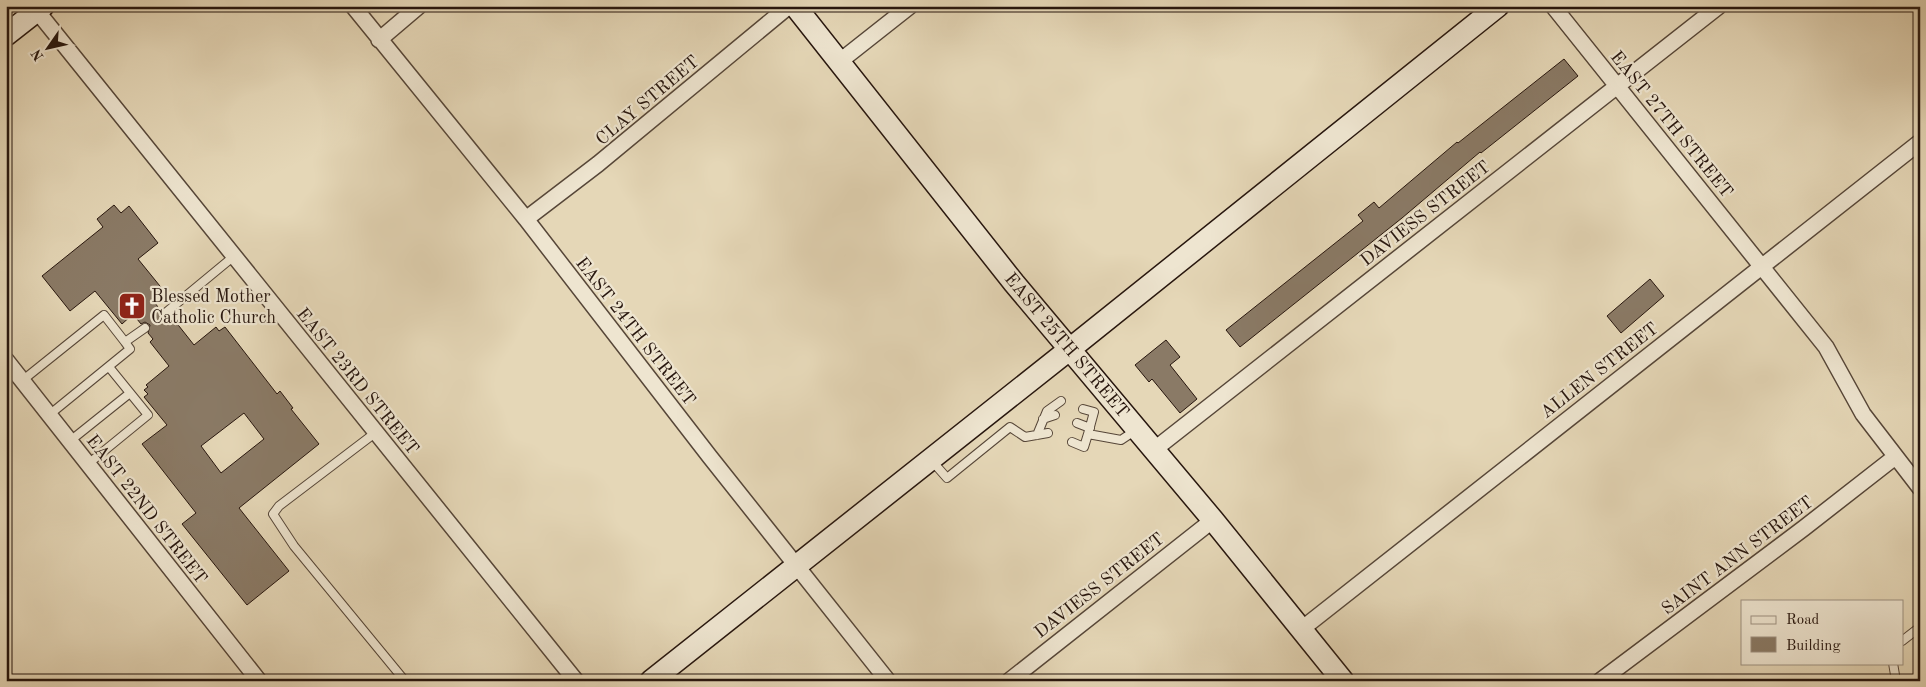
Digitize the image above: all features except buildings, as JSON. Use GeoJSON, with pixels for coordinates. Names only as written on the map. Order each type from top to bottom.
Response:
{"type":"FeatureCollection","features":[{"type":"Feature","properties":{"kind":"street","name":"EAST 24TH STREET"},"geometry":{"type":"LineString","coordinates":[[353,6],[378,40],[526,219],[704,449],[798,565],[888,681]]}},
{"type":"Feature","properties":{"kind":"street"},"geometry":{"type":"LineString","coordinates":[[378,40],[419,6]]}},
{"type":"Feature","properties":{"kind":"street","name":"CLAY STREET"},"geometry":{"type":"LineString","coordinates":[[526,219],[598,164],[790,6]]}},
{"type":"Feature","properties":{"kind":"street","name":"EAST 25TH STREET"},"geometry":{"type":"LineString","coordinates":[[795,6],[1014,283],[1155,449],[1302,628],[1343,681]]}},
{"type":"Feature","properties":{"kind":"street"},"geometry":{"type":"LineString","coordinates":[[839,62],[910,6]]}},
{"type":"Feature","properties":{"kind":"street"},"geometry":{"type":"LineString","coordinates":[[651,681],[1070,350],[1498,6]]}},
{"type":"Feature","properties":{"kind":"street","name":"EAST 27TH STREET"},"geometry":{"type":"LineString","coordinates":[[1553,6],[1826,347],[1863,414],[1920,488]]}},
{"type":"Feature","properties":{"kind":"street","name":"DAVIESS STREET"},"geometry":{"type":"LineString","coordinates":[[1155,449],[1719,6]]}},
{"type":"Feature","properties":{"kind":"street"},"geometry":{"type":"LineString","coordinates":[[6,35],[40,9]]}},
{"type":"Feature","properties":{"kind":"street","name":"EAST 23RD STREET"},"geometry":{"type":"LineString","coordinates":[[40,9],[233,257],[576,681]]}},
{"type":"Feature","properties":{"kind":"street","name":"ALLEN STREET"},"geometry":{"type":"LineString","coordinates":[[1302,628],[1920,142]]}},
{"type":"Feature","properties":{"kind":"street","name":"EAST 22ND STREET"},"geometry":{"type":"LineString","coordinates":[[6,360],[259,681]]}},
{"type":"Feature","properties":{"kind":"street","name":"SAINT ANN STREET"},"geometry":{"type":"LineString","coordinates":[[1600,681],[1804,528],[1895,457]]}},
{"type":"Feature","properties":{"kind":"street","name":"DAVIESS STREET"},"geometry":{"type":"LineString","coordinates":[[1009,681],[1213,520]]}},
{"type":"Feature","properties":{"kind":"lane"},"geometry":{"type":"LineString","coordinates":[[164,314],[233,257]]}},
{"type":"Feature","properties":{"kind":"lane"},"geometry":{"type":"LineString","coordinates":[[23,380],[104,315],[130,349],[50,414]]}},
{"type":"Feature","properties":{"kind":"lane"},"geometry":{"type":"LineString","coordinates":[[125,342],[145,328]]}},
{"type":"Feature","properties":{"kind":"lane"},"geometry":{"type":"LineString","coordinates":[[88,464],[148,415],[108,367]]}},
{"type":"Feature","properties":{"kind":"lane"},"geometry":{"type":"LineString","coordinates":[[70,441],[130,393]]}},
{"type":"Feature","properties":{"kind":"lane"},"geometry":{"type":"LineString","coordinates":[[1037,435],[1047,411],[1061,401]]}},
{"type":"Feature","properties":{"kind":"lane"},"geometry":{"type":"LineString","coordinates":[[1072,442],[1084,447],[1094,412],[1083,409]]}},
{"type":"Feature","properties":{"kind":"lane"},"geometry":{"type":"LineString","coordinates":[[1044,419],[1055,415]]}},
{"type":"Feature","properties":{"kind":"lane"},"geometry":{"type":"LineString","coordinates":[[1077,423],[1089,431],[1121,440],[1137,428]]}},
{"type":"Feature","properties":{"kind":"lane"},"geometry":{"type":"LineString","coordinates":[[931,460],[946,478],[1010,427],[1025,437],[1048,433]]}},
{"type":"Feature","properties":{"kind":"lane"},"geometry":{"type":"LineString","coordinates":[[375,433],[280,506],[273,514],[282,530],[404,681]]}},
{"type":"Feature","properties":{"kind":"lane"},"geometry":{"type":"LineString","coordinates":[[1904,639],[1920,627]]}},
{"type":"Feature","properties":{"kind":"lane"},"geometry":{"type":"LineString","coordinates":[[1893,664],[1896,681]]}},
{"type":"Feature","properties":{"kind":"lane"},"geometry":{"type":"LineString","coordinates":[[1915,681],[1920,677]]}},
{"type":"Feature","properties":{"kind":"place","name":"Blessed Mother Catholic Church"},"geometry":{"type":"Point","coordinates":[132,306]}}]}
